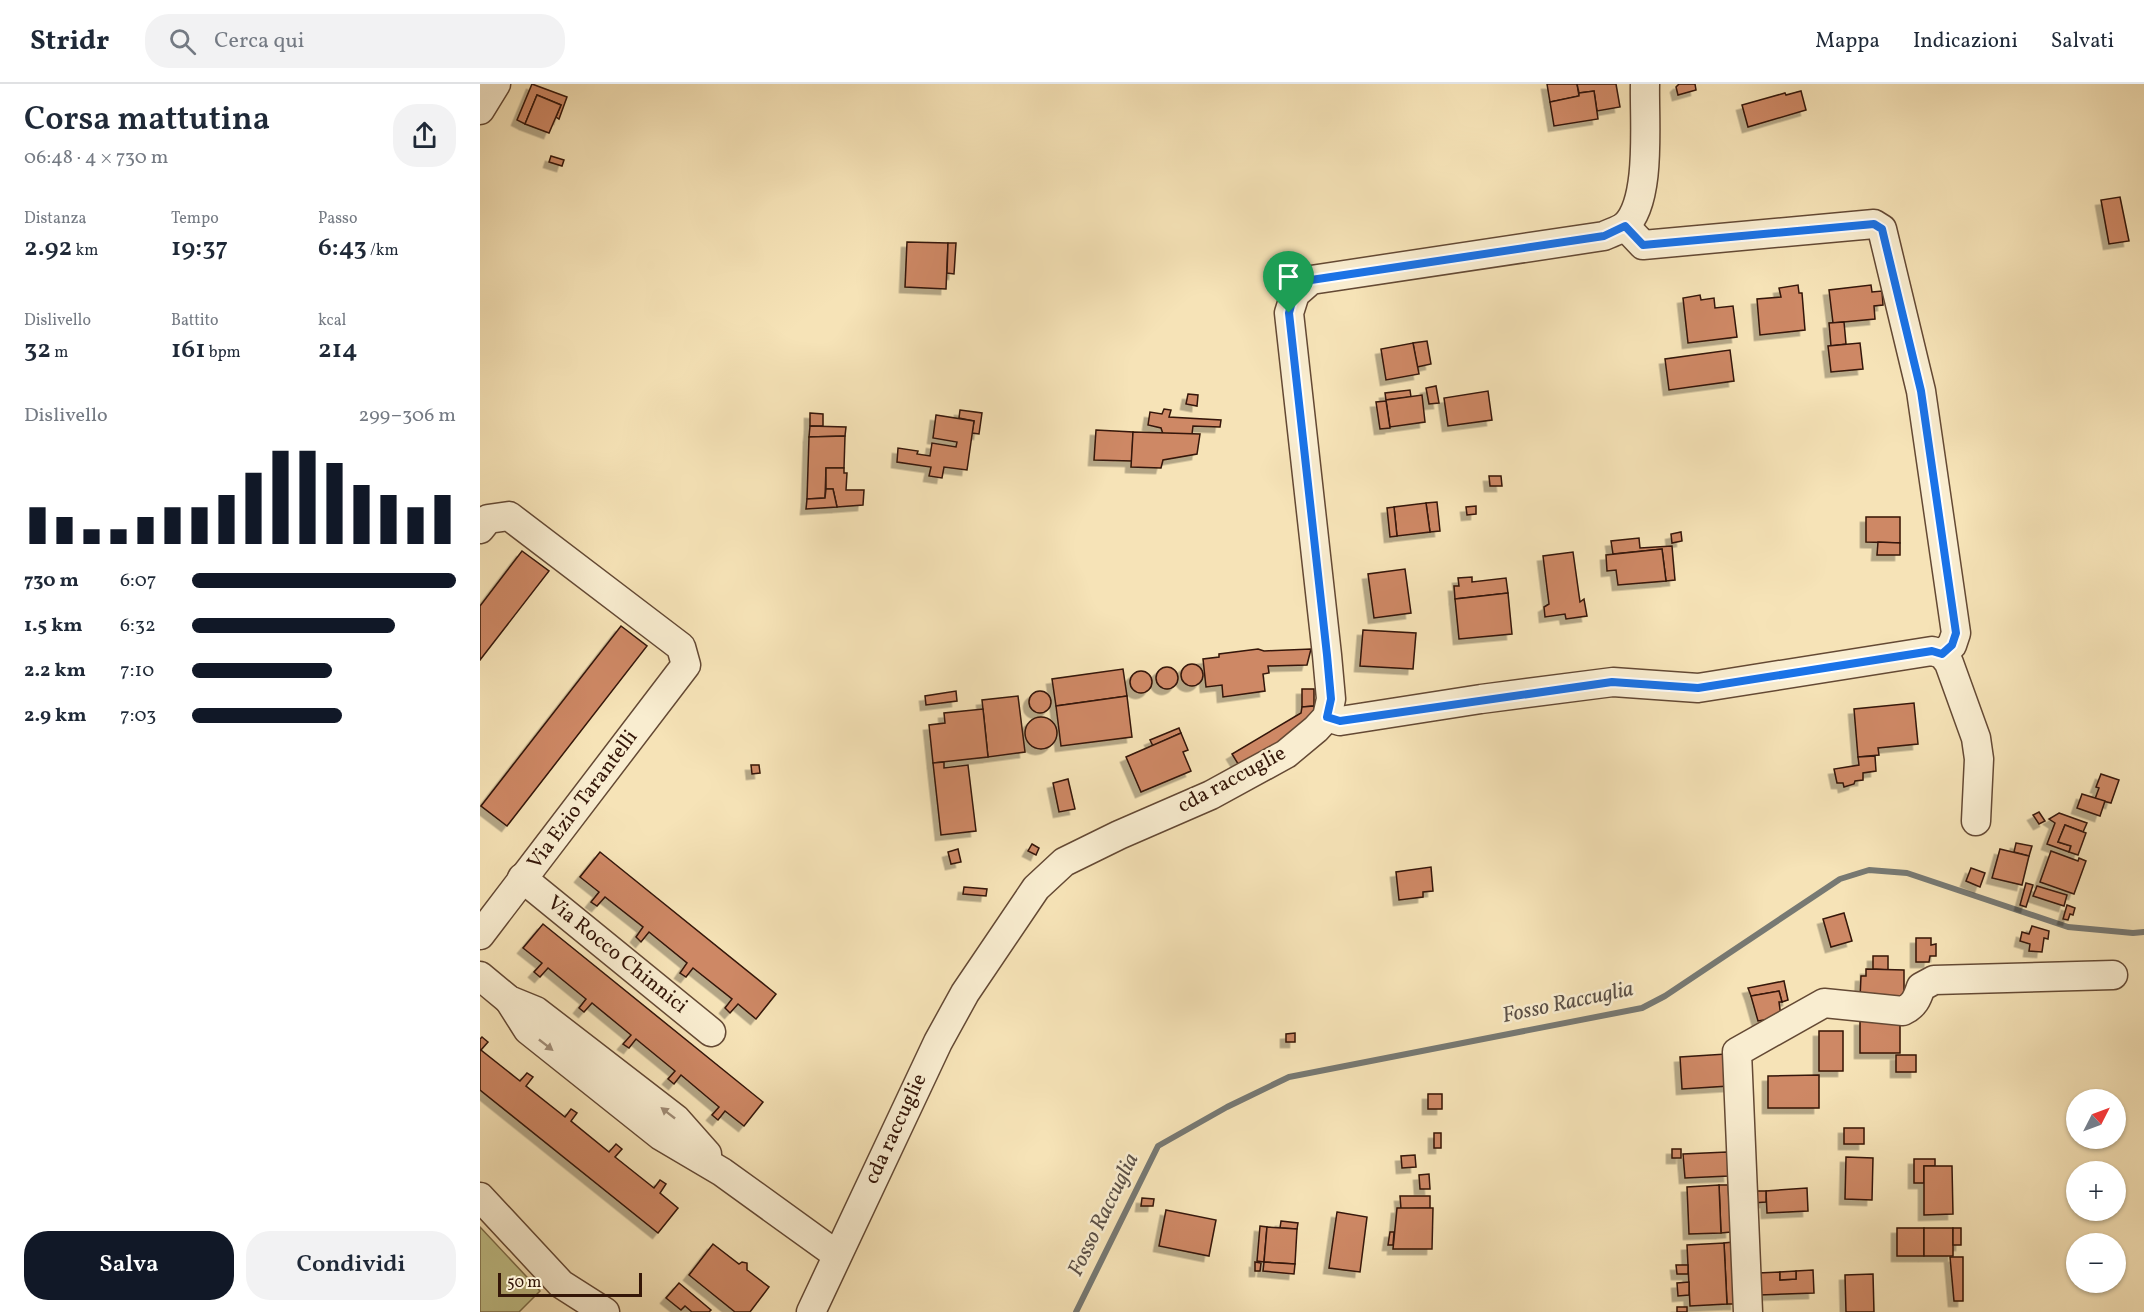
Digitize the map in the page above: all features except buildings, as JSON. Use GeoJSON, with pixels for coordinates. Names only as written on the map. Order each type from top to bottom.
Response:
{"type":"FeatureCollection","features":[{"type":"Feature","properties":{"kind":"street"},"geometry":{"type":"LineString","coordinates":[[480,110],[496,84]]}},
{"type":"Feature","properties":{"kind":"street"},"geometry":{"type":"LineString","coordinates":[[1645,84],[1644,187],[1637,209],[1625,226],[1604,236],[1311,280],[1294,294],[1289,313],[1327,655],[1331,699],[1327,717],[1340,721],[1612,682],[1698,688],[1932,651],[1942,654],[1949,663],[1976,738],[1980,759],[1976,821]]}},
{"type":"Feature","properties":{"kind":"street"},"geometry":{"type":"LineString","coordinates":[[1625,226],[1643,245],[1874,224],[1882,229],[1921,391],[1934,476],[1956,633],[1952,645],[1942,654]]}},
{"type":"Feature","properties":{"kind":"street","name":"Via Ezio Tarantelli"},"geometry":{"type":"LineString","coordinates":[[480,935],[686,665],[681,647],[510,516],[484,524]]}},
{"type":"Feature","properties":{"kind":"street","name":"cda raccuglie"},"geometry":{"type":"LineString","coordinates":[[811,1312],[938,1042],[965,993],[1036,888],[1064,862],[1211,795],[1286,754],[1327,717]]}},
{"type":"Feature","properties":{"kind":"street","name":"Via Rocco Chinnici"},"geometry":{"type":"LineString","coordinates":[[522,878],[711,1032]]}},
{"type":"Feature","properties":{"kind":"street"},"geometry":{"type":"LineString","coordinates":[[1748,1312],[1737,1052],[1824,1003],[1903,1011],[1911,1007],[1918,998],[1921,987],[1934,980],[2113,975]]}},
{"type":"Feature","properties":{"kind":"street"},"geometry":{"type":"LineString","coordinates":[[480,976],[509,1000],[536,1011],[676,1119],[722,1172],[837,1255]]}},
{"type":"Feature","properties":{"kind":"street"},"geometry":{"type":"LineString","coordinates":[[480,1197],[561,1284],[605,1312]]}},
{"type":"Feature","properties":{"kind":"green space"},"geometry":{"type":"Polygon","coordinates":[[[480,1227],[540,1291],[519,1312],[480,1312],[480,1227]]]}},
{"type":"Feature","properties":{"kind":"waterway","name":"Fosso Raccuglia"},"geometry":{"type":"LineString","coordinates":[[1076,1312],[1158,1146],[1227,1107],[1289,1077],[1642,1008],[1665,996],[1840,879],[1869,870],[1907,873],[2068,927],[2144,932]]}},
{"type":"Feature","properties":{"kind":"route"},"geometry":{"type":"LineString","coordinates":[[1874,224],[1882,229],[1921,391],[1956,633],[1952,645],[1942,654],[1932,651],[1698,688],[1612,682],[1340,721],[1327,717],[1331,699],[1327,655],[1289,313],[1294,294],[1311,280],[1604,236],[1625,226],[1643,245],[1874,224]]}}]}
